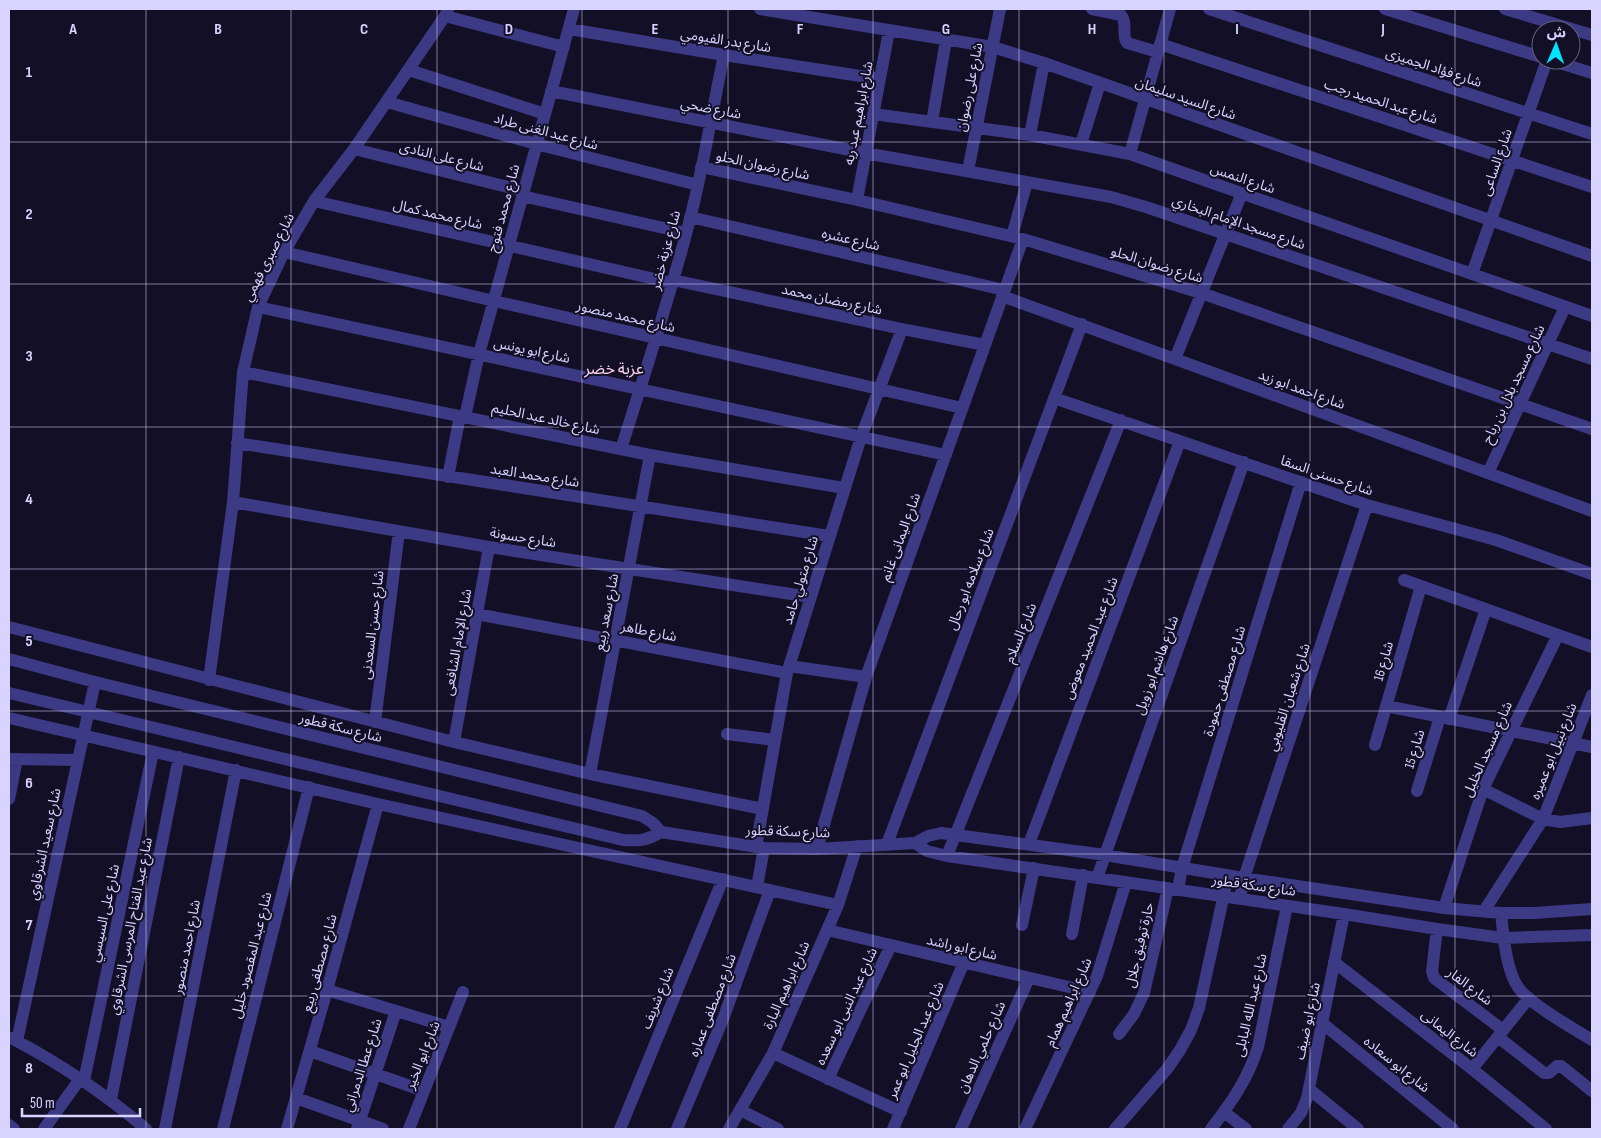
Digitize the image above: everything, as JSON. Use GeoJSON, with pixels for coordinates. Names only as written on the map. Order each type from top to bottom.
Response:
{"type":"FeatureCollection","features":[{"type":"Feature","properties":{"kind":"street","name":"شارع محمد فتوح"},"geometry":{"type":"LineString","coordinates":[[448,477],[479,354],[574,9]]}},
{"type":"Feature","properties":{"kind":"street","name":"شارع السيد سليمان"},"geometry":{"type":"LineString","coordinates":[[760,9],[993,48],[1044,64],[1592,256]]}},
{"type":"Feature","properties":{"kind":"street","name":"شارع على رضوان"},"geometry":{"type":"LineString","coordinates":[[968,171],[1000,9]]}},
{"type":"Feature","properties":{"kind":"street","name":"شارع عبد الحميد رجب"},"geometry":{"type":"LineString","coordinates":[[1092,9],[1121,14],[1125,20],[1124,37],[1127,43],[1159,48],[1592,187]]}},
{"type":"Feature","properties":{"kind":"street"},"geometry":{"type":"LineString","coordinates":[[1130,154],[1170,9]]}},
{"type":"Feature","properties":{"kind":"street","name":"شارع فؤاد الجميزى"},"geometry":{"type":"LineString","coordinates":[[1209,9],[1592,134]]}},
{"type":"Feature","properties":{"kind":"street"},"geometry":{"type":"LineString","coordinates":[[1385,9],[1531,54]]}},
{"type":"Feature","properties":{"kind":"street"},"geometry":{"type":"LineString","coordinates":[[1505,9],[1536,20]]}},
{"type":"Feature","properties":{"kind":"street"},"geometry":{"type":"LineString","coordinates":[[447,13],[564,47]]}},
{"type":"Feature","properties":{"kind":"street","name":"شارع صبرى فهمي"},"geometry":{"type":"LineString","coordinates":[[209,680],[233,502],[243,372],[258,307],[284,252],[314,201],[354,149],[447,13]]}},
{"type":"Feature","properties":{"kind":"street","name":"شارع بدر الفيومي"},"geometry":{"type":"LineString","coordinates":[[569,29],[880,79]]}},
{"type":"Feature","properties":{"kind":"street","name":"شارع ابراهيم عبد ربه"},"geometry":{"type":"LineString","coordinates":[[857,200],[889,31]]}},
{"type":"Feature","properties":{"kind":"street"},"geometry":{"type":"LineString","coordinates":[[932,122],[946,40]]}},
{"type":"Feature","properties":{"kind":"street","name":"شارع عزبة خضر"},"geometry":{"type":"LineString","coordinates":[[621,449],[686,234],[698,185],[724,55]]}},
{"type":"Feature","properties":{"kind":"street"},"geometry":{"type":"LineString","coordinates":[[1030,135],[1044,64]]}},
{"type":"Feature","properties":{"kind":"street"},"geometry":{"type":"LineString","coordinates":[[409,70],[544,114]]}},
{"type":"Feature","properties":{"kind":"street","name":"شارع الساعى"},"geometry":{"type":"LineString","coordinates":[[1472,274],[1545,70]]}},
{"type":"Feature","properties":{"kind":"street"},"geometry":{"type":"LineString","coordinates":[[1081,144],[1100,84]]}},
{"type":"Feature","properties":{"kind":"street","name":"شارع ضحي"},"geometry":{"type":"LineString","coordinates":[[551,91],[866,153]]}},
{"type":"Feature","properties":{"kind":"street","name":"شارع عبد الغنى طراد"},"geometry":{"type":"LineString","coordinates":[[387,102],[536,144],[698,185]]}},
{"type":"Feature","properties":{"kind":"street","name":"شارع النمس"},"geometry":{"type":"LineString","coordinates":[[873,114],[1030,135],[1130,154],[1592,316]]}},
{"type":"Feature","properties":{"kind":"street","name":"شارع على النادى"},"geometry":{"type":"LineString","coordinates":[[354,149],[523,194],[686,234]]}},
{"type":"Feature","properties":{"kind":"street","name":"شارع مسجد الإمام البخاري"},"geometry":{"type":"LineString","coordinates":[[866,153],[1111,197],[1146,207],[1592,359]]}},
{"type":"Feature","properties":{"kind":"street","name":"شارع رضوان الحلو"},"geometry":{"type":"LineString","coordinates":[[701,167],[857,200],[1017,238],[1201,293],[1592,429]]}},
{"type":"Feature","properties":{"kind":"street","name":"شارع اليمانى غانم"},"geometry":{"type":"LineString","coordinates":[[818,849],[866,677],[1003,293],[1017,238],[1027,182]]}},
{"type":"Feature","properties":{"kind":"street"},"geometry":{"type":"LineString","coordinates":[[1175,359],[1242,193]]}},
{"type":"Feature","properties":{"kind":"street","name":"شارع محمد كمال"},"geometry":{"type":"LineString","coordinates":[[314,201],[673,282]]}},
{"type":"Feature","properties":{"kind":"street","name":"شارع عشره"},"geometry":{"type":"LineString","coordinates":[[690,217],[1003,293]]}},
{"type":"Feature","properties":{"kind":"street","name":"شارع محمد منصور"},"geometry":{"type":"LineString","coordinates":[[284,252],[962,408]]}},
{"type":"Feature","properties":{"kind":"street","name":"شارع رمضان محمد"},"geometry":{"type":"LineString","coordinates":[[673,282],[985,345]]}},
{"type":"Feature","properties":{"kind":"street","name":"شارع احمد ابو زيد"},"geometry":{"type":"LineString","coordinates":[[1003,293],[1175,359],[1592,511]]}},
{"type":"Feature","properties":{"kind":"street","name":"شارع ابو يونس"},"geometry":{"type":"LineString","coordinates":[[258,307],[946,455]]}},
{"type":"Feature","properties":{"kind":"street","name":"شارع مسجد بلال بن رباح"},"geometry":{"type":"LineString","coordinates":[[1488,473],[1565,307]]}},
{"type":"Feature","properties":{"kind":"street","name":"شارع سلامه ابو رحال"},"geometry":{"type":"LineString","coordinates":[[887,844],[1082,324]]}},
{"type":"Feature","properties":{"kind":"street","name":"شارع متولي حامد"},"geometry":{"type":"LineString","coordinates":[[758,887],[763,809],[788,669],[861,437],[902,329]]}},
{"type":"Feature","properties":{"kind":"street","name":"شارع خالد عبد الحليم"},"geometry":{"type":"LineString","coordinates":[[243,372],[650,455],[844,488]]}},
{"type":"Feature","properties":{"kind":"street","name":"شارع حسنى السقا"},"geometry":{"type":"LineString","coordinates":[[1054,398],[1367,505],[1496,540],[1592,574]]}},
{"type":"Feature","properties":{"kind":"street","name":"شارع السلام"},"geometry":{"type":"LineString","coordinates":[[947,856],[1121,420]]}},
{"type":"Feature","properties":{"kind":"street","name":"شارع عبد الحميد معوض"},"geometry":{"type":"LineString","coordinates":[[1029,844],[1180,441]]}},
{"type":"Feature","properties":{"kind":"street","name":"شارع محمد العبد"},"geometry":{"type":"LineString","coordinates":[[237,443],[829,536]]}},
{"type":"Feature","properties":{"kind":"street","name":"شارع سعد ربيع"},"geometry":{"type":"LineString","coordinates":[[590,774],[650,455]]}},
{"type":"Feature","properties":{"kind":"street","name":"شارع هاشم ابو زويل"},"geometry":{"type":"LineString","coordinates":[[1097,878],[1244,462]]}},
{"type":"Feature","properties":{"kind":"street","name":"شارع مصطفى حمودة"},"geometry":{"type":"LineString","coordinates":[[1173,889],[1182,868],[1301,482]]}},
{"type":"Feature","properties":{"kind":"street","name":"شارع حسونة"},"geometry":{"type":"LineString","coordinates":[[233,502],[489,547],[810,597]]}},
{"type":"Feature","properties":{"kind":"street","name":"شارع شعبان القليوبي"},"geometry":{"type":"LineString","coordinates":[[1240,898],[1244,878],[1367,505]]}},
{"type":"Feature","properties":{"kind":"street","name":"شارع حسن السعدنى"},"geometry":{"type":"LineString","coordinates":[[375,722],[399,532]]}},
{"type":"Feature","properties":{"kind":"street","name":"شارع الإمام الشافعى"},"geometry":{"type":"LineString","coordinates":[[454,742],[489,547]]}},
{"type":"Feature","properties":{"kind":"street"},"geometry":{"type":"LineString","coordinates":[[1404,580],[1592,647]]}},
{"type":"Feature","properties":{"kind":"street","name":"شارع 16"},"geometry":{"type":"LineString","coordinates":[[1375,745],[1421,586]]}},
{"type":"Feature","properties":{"kind":"street","name":"شارع 15"},"geometry":{"type":"LineString","coordinates":[[1417,791],[1486,609]]}},
{"type":"Feature","properties":{"kind":"street","name":"شارع طاهر"},"geometry":{"type":"LineString","coordinates":[[477,614],[788,669],[866,677]]}},
{"type":"Feature","properties":{"kind":"street"},"geometry":{"type":"LineString","coordinates":[[9,627],[454,742],[590,774],[763,809]]}},
{"type":"Feature","properties":{"kind":"street","name":"شارع مسجد الخليل"},"geometry":{"type":"LineString","coordinates":[[1444,908],[1483,789],[1558,635]]}},
{"type":"Feature","properties":{"kind":"street","name":"شارع سكة قطور"},"geometry":{"type":"LineString","coordinates":[[9,659],[94,682],[642,816],[653,823],[661,832],[760,847],[818,849],[915,843],[935,834],[956,834],[1444,908],[1534,913],[1592,909]]}},
{"type":"Feature","properties":{"kind":"street","name":"شارع سعيد الشرقاوي"},"geometry":{"type":"LineString","coordinates":[[13,1039],[78,760],[94,682]]}},
{"type":"Feature","properties":{"kind":"street"},"geometry":{"type":"LineString","coordinates":[[9,693],[622,840],[637,841],[649,839],[661,832]]}},
{"type":"Feature","properties":{"kind":"street","name":"شارع نبيل ابو عميره"},"geometry":{"type":"LineString","coordinates":[[1484,911],[1543,819],[1592,695]]}},
{"type":"Feature","properties":{"kind":"street"},"geometry":{"type":"LineString","coordinates":[[1386,706],[1592,747]]}},
{"type":"Feature","properties":{"kind":"street"},"geometry":{"type":"LineString","coordinates":[[9,718],[378,804],[838,905]]}},
{"type":"Feature","properties":{"kind":"street"},"geometry":{"type":"LineString","coordinates":[[727,734],[776,740]]}},
{"type":"Feature","properties":{"kind":"street","name":"شارع على السيسي"},"geometry":{"type":"LineString","coordinates":[[44,1129],[82,1080],[153,752]]}},
{"type":"Feature","properties":{"kind":"street","name":"شارع عبد الفتاح المرسى الشرقاوي"},"geometry":{"type":"LineString","coordinates":[[111,1100],[179,757]]}},
{"type":"Feature","properties":{"kind":"street"},"geometry":{"type":"LineString","coordinates":[[9,799],[13,759],[78,760]]}},
{"type":"Feature","properties":{"kind":"street","name":"شارع احمد منصور"},"geometry":{"type":"LineString","coordinates":[[165,1129],[236,770]]}},
{"type":"Feature","properties":{"kind":"street","name":"شارع عبد المقصود خليل"},"geometry":{"type":"LineString","coordinates":[[223,1129],[309,787]]}},
{"type":"Feature","properties":{"kind":"street"},"geometry":{"type":"LineString","coordinates":[[1483,789],[1543,819],[1560,822],[1592,818]]}},
{"type":"Feature","properties":{"kind":"street","name":"شارع مصطفى ربيع"},"geometry":{"type":"LineString","coordinates":[[287,1129],[328,990],[378,804]]}},
{"type":"Feature","properties":{"kind":"street","name":"شارع سكة قطور"},"geometry":{"type":"LineString","coordinates":[[915,843],[927,851],[947,856],[1503,938],[1592,935]]}},
{"type":"Feature","properties":{"kind":"street","name":"شارع ابراهيم البارة"},"geometry":{"type":"LineString","coordinates":[[729,1129],[773,1053],[838,905],[858,846]]}},
{"type":"Feature","properties":{"kind":"street"},"geometry":{"type":"LineString","coordinates":[[1022,926],[1034,868]]}},
{"type":"Feature","properties":{"kind":"street"},"geometry":{"type":"LineString","coordinates":[[1072,934],[1083,875]]}},
{"type":"Feature","properties":{"kind":"street"},"geometry":{"type":"LineString","coordinates":[[1115,1129],[1167,1069],[1191,1030],[1199,1008],[1228,876]]}},
{"type":"Feature","properties":{"kind":"street","name":"شارع شريف"},"geometry":{"type":"LineString","coordinates":[[620,1129],[722,879]]}},
{"type":"Feature","properties":{"kind":"street","name":"شارع ابراهيم همام"},"geometry":{"type":"LineString","coordinates":[[1025,1129],[1090,992],[1104,957],[1126,882]]}},
{"type":"Feature","properties":{"kind":"street","name":"حارة توفيق جلال"},"geometry":{"type":"LineString","coordinates":[[1119,1034],[1134,1014],[1144,993],[1173,889]]}},
{"type":"Feature","properties":{"kind":"street","name":"شارع مصطفى عماره"},"geometry":{"type":"LineString","coordinates":[[677,1129],[723,1019],[770,890]]}},
{"type":"Feature","properties":{"kind":"street","name":"شارع عبد الله البابلى"},"geometry":{"type":"LineString","coordinates":[[1211,1129],[1245,1082],[1258,1047],[1287,906]]}},
{"type":"Feature","properties":{"kind":"street"},"geometry":{"type":"LineString","coordinates":[[1501,912],[1503,938],[1514,980],[1523,993],[1592,1040]]}},
{"type":"Feature","properties":{"kind":"street","name":"شارع ابو ضيف"},"geometry":{"type":"LineString","coordinates":[[1288,1129],[1301,1113],[1308,1089],[1344,914]]}},
{"type":"Feature","properties":{"kind":"street","name":"شارع الفار"},"geometry":{"type":"LineString","coordinates":[[1437,929],[1432,971],[1434,978],[1501,1033],[1544,1072],[1550,1073],[1556,1067],[1561,1066],[1578,1087],[1592,1091]]}},
{"type":"Feature","properties":{"kind":"street","name":"شارع ابو راشد"},"geometry":{"type":"LineString","coordinates":[[827,930],[1090,992]]}},
{"type":"Feature","properties":{"kind":"street","name":"شارع عبد النبى ابو سعده"},"geometry":{"type":"LineString","coordinates":[[828,1079],[891,945]]}},
{"type":"Feature","properties":{"kind":"street","name":"شارع عبد الجليل ابو عمر"},"geometry":{"type":"LineString","coordinates":[[894,1129],[964,962]]}},
{"type":"Feature","properties":{"kind":"street","name":"شارع اليمانى"},"geometry":{"type":"LineString","coordinates":[[1334,962],[1546,1129]]}},
{"type":"Feature","properties":{"kind":"street","name":"شارع حلمي الدهان"},"geometry":{"type":"LineString","coordinates":[[960,1129],[1029,978]]}},
{"type":"Feature","properties":{"kind":"street"},"geometry":{"type":"LineString","coordinates":[[328,990],[449,1027]]}},
{"type":"Feature","properties":{"kind":"street","name":"شارع ابو الخير"},"geometry":{"type":"LineString","coordinates":[[409,1129],[463,992]]}},
{"type":"Feature","properties":{"kind":"street"},"geometry":{"type":"LineString","coordinates":[[1472,1069],[1529,998]]}},
{"type":"Feature","properties":{"kind":"street","name":"شارع عطا الدمراني"},"geometry":{"type":"LineString","coordinates":[[358,1125],[396,1011]]}},
{"type":"Feature","properties":{"kind":"street","name":"شارع ابو سعاده"},"geometry":{"type":"LineString","coordinates":[[1322,1023],[1453,1129]]}},
{"type":"Feature","properties":{"kind":"street"},"geometry":{"type":"LineString","coordinates":[[13,1039],[82,1080],[111,1100],[146,1129]]}},
{"type":"Feature","properties":{"kind":"street"},"geometry":{"type":"LineString","coordinates":[[310,1051],[424,1091]]}},
{"type":"Feature","properties":{"kind":"street"},"geometry":{"type":"LineString","coordinates":[[773,1053],[901,1112]]}},
{"type":"Feature","properties":{"kind":"street"},"geometry":{"type":"LineString","coordinates":[[1308,1089],[1358,1129]]}},
{"type":"Feature","properties":{"kind":"street"},"geometry":{"type":"LineString","coordinates":[[296,1098],[358,1125],[383,1129]]}},
{"type":"Feature","properties":{"kind":"street"},"geometry":{"type":"LineString","coordinates":[[740,1110],[778,1129]]}},
{"type":"Feature","properties":{"kind":"street"},"geometry":{"type":"LineString","coordinates":[[1224,1112],[1246,1129]]}},
{"type":"Feature","properties":{"kind":"street"},"geometry":{"type":"LineString","coordinates":[[9,1125],[14,1129]]}},
{"type":"Feature","properties":{"kind":"district","name":"عزبة خضر"},"geometry":{"type":"Point","coordinates":[614,368]}}]}
